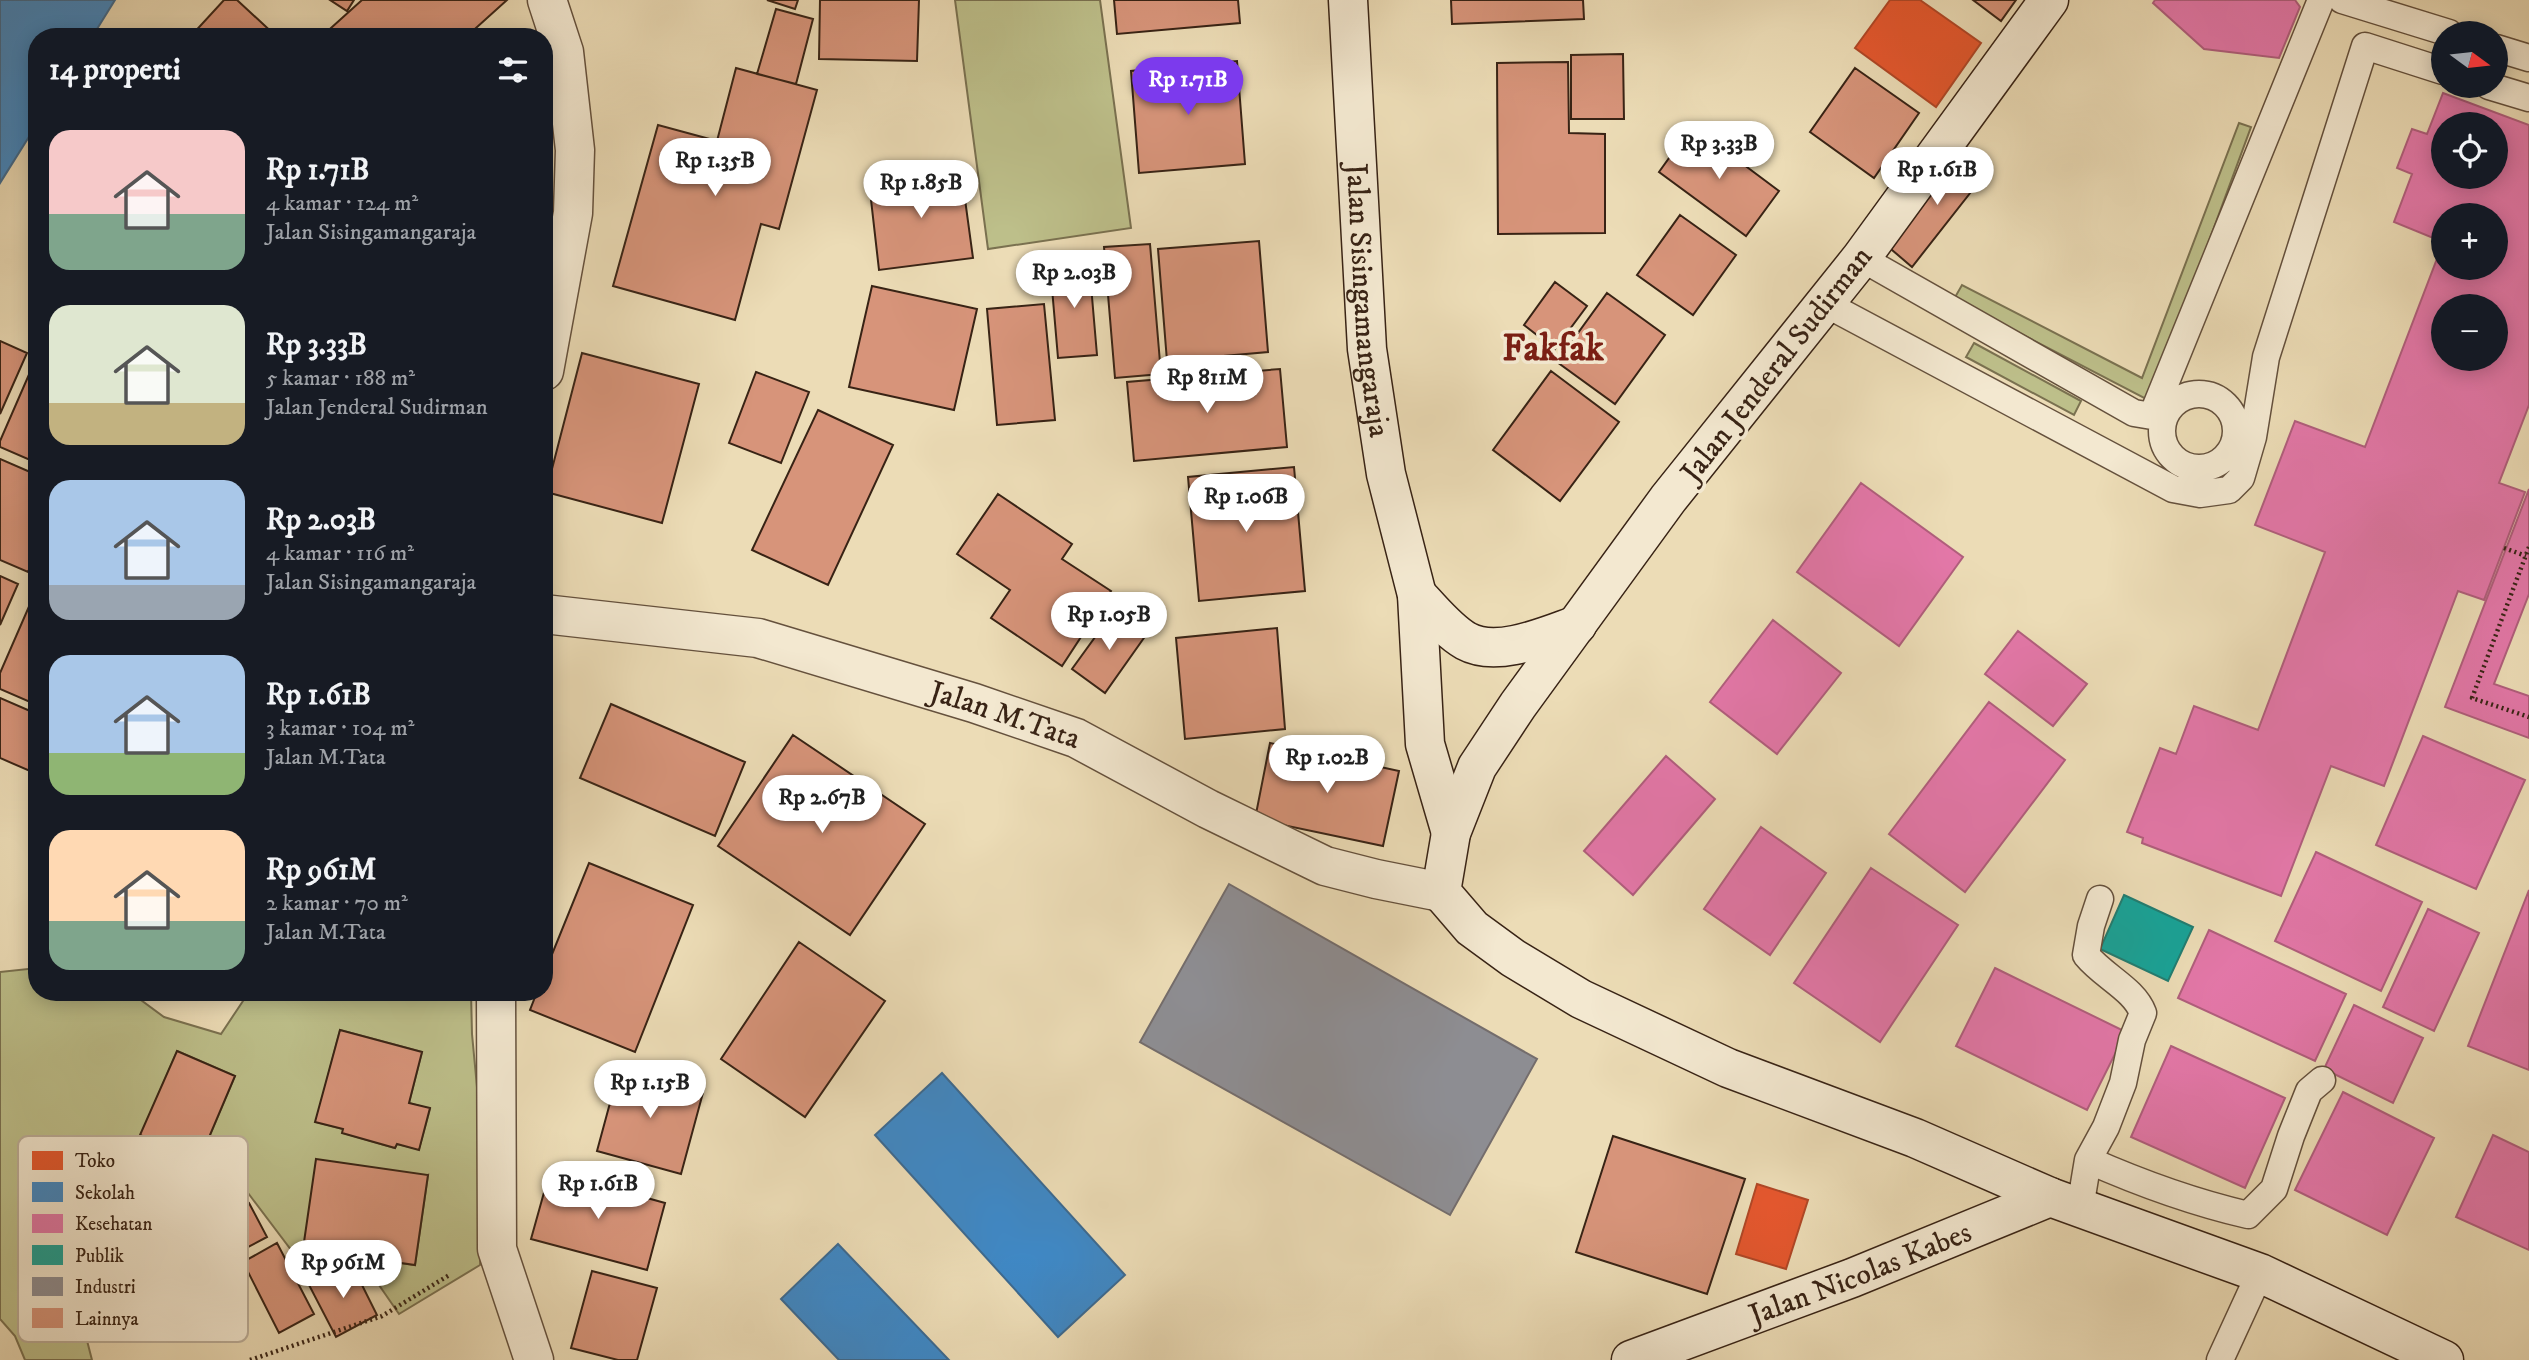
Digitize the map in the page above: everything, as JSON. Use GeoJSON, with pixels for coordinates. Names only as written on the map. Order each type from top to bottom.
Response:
{"type":"FeatureCollection","features":[{"type":"Feature","properties":{"kind":"main road"},"geometry":{"type":"LineString","coordinates":[[547,0],[564,52],[575,150],[573,213],[553,322]]}},
{"type":"Feature","properties":{"kind":"main road","name":"Jalan Sisingamangaraja"},"geometry":{"type":"LineString","coordinates":[[1348,0],[1367,349],[1385,474],[1417,595]]}},
{"type":"Feature","properties":{"kind":"main road","name":"Jalan Jenderal Sudirman"},"geometry":{"type":"LineString","coordinates":[[1451,833],[1477,766],[1518,705],[1668,499],[1861,258],[2049,0]]}},
{"type":"Feature","properties":{"kind":"main road"},"geometry":{"type":"LineString","coordinates":[[1417,595],[1464,640],[1483,648],[1524,643],[1577,625]]}},
{"type":"Feature","properties":{"kind":"main road"},"geometry":{"type":"LineString","coordinates":[[1417,595],[1425,744],[1451,833],[1441,892],[1472,928],[1513,958],[1580,999],[1728,1068],[1915,1138],[2065,1203],[2260,1273],[2444,1360]]}},
{"type":"Feature","properties":{"kind":"main road","name":"Jalan M.Tata"},"geometry":{"type":"LineString","coordinates":[[553,615],[758,638],[975,703],[1076,738],[1208,809],[1325,866],[1441,892]]}},
{"type":"Feature","properties":{"kind":"main road"},"geometry":{"type":"LineString","coordinates":[[496,1001],[497,1249],[534,1360]]}},
{"type":"Feature","properties":{"kind":"main road","name":"Jalan Nicolas Kabes"},"geometry":{"type":"LineString","coordinates":[[1631,1360],[2065,1203]]}},
{"type":"Feature","properties":{"kind":"lane"},"geometry":{"type":"LineString","coordinates":[[1861,258],[2134,413],[2152,416],[2321,0]]}},
{"type":"Feature","properties":{"kind":"lane"},"geometry":{"type":"LineString","coordinates":[[2342,0],[2431,27]]}},
{"type":"Feature","properties":{"kind":"lane"},"geometry":{"type":"LineString","coordinates":[[1824,303],[2173,489],[2200,494],[2228,490],[2241,478],[2253,438],[2266,356],[2365,47],[2431,67]]}},
{"type":"Feature","properties":{"kind":"lane"},"geometry":{"type":"LineString","coordinates":[[2508,52],[2529,58]]}},
{"type":"Feature","properties":{"kind":"lane"},"geometry":{"type":"LineString","coordinates":[[2508,92],[2529,98]]}},
{"type":"Feature","properties":{"kind":"lane"},"geometry":{"type":"LineString","coordinates":[[2065,1203],[2106,1127],[2123,1083],[2132,1040],[2143,1013],[2138,1000],[2097,969],[2086,955],[2091,926],[2100,899]]}},
{"type":"Feature","properties":{"kind":"lane"},"geometry":{"type":"LineString","coordinates":[[2088,1160],[2144,1185],[2207,1206],[2248,1215],[2274,1189],[2309,1091],[2322,1080]]}},
{"type":"Feature","properties":{"kind":"lane"},"geometry":{"type":"LineString","coordinates":[[2220,1360],[2260,1273]]}},
{"type":"Feature","properties":{"kind":"path"},"geometry":{"type":"LineString","coordinates":[[2529,547],[2472,698],[2529,717]]}},
{"type":"Feature","properties":{"kind":"path"},"geometry":{"type":"LineString","coordinates":[[2504,548],[2526,556]]}},
{"type":"Feature","properties":{"kind":"path"},"geometry":{"type":"LineString","coordinates":[[250,1360],[382,1316],[497,1249]]}},
{"type":"Feature","properties":{"kind":"green space"},"geometry":{"type":"Polygon","coordinates":[[[955,0],[1100,0],[1131,228],[988,249],[955,0]]]}},
{"type":"Feature","properties":{"kind":"green space"},"geometry":{"type":"Polygon","coordinates":[[[2239,123],[2251,127],[2156,385],[2148,400],[1954,299],[1962,285],[2142,378],[2239,123]]]}},
{"type":"Feature","properties":{"kind":"green space"},"geometry":{"type":"Polygon","coordinates":[[[1974,343],[2081,401],[2074,415],[1966,357],[1974,343]]]}},
{"type":"Feature","properties":{"kind":"green space"},"geometry":{"type":"Polygon","coordinates":[[[28,969],[28,1001],[142,1001],[164,1017],[221,1034],[243,1001],[471,1001],[485,1172],[480,1265],[399,1314],[361,1259],[307,1271],[248,1193],[248,1136],[210,1136],[235,1076],[177,1051],[141,1135],[143,1136],[18,1136],[18,1342],[87,1342],[92,1360],[25,1360],[15,1336],[0,1319],[0,972],[28,969]],[[340,1030],[316,1122],[395,1148],[397,1144],[419,1149],[430,1109],[409,1103],[422,1052],[340,1030]],[[428,1175],[304,1248],[415,1265],[428,1175]]]}},
{"type":"Feature","properties":{"kind":"building: Toko"},"geometry":{"type":"Polygon","coordinates":[[[1890,0],[1920,0],[1981,43],[1936,107],[1855,48],[1890,0]]]}},
{"type":"Feature","properties":{"kind":"building: Toko"},"geometry":{"type":"Polygon","coordinates":[[[1757,1184],[1808,1200],[1786,1269],[1736,1254],[1757,1184]]]}},
{"type":"Feature","properties":{"kind":"building: Sekolah"},"geometry":{"type":"Polygon","coordinates":[[[0,0],[115,0],[98,28],[28,28],[28,138],[0,183],[0,0]]]}},
{"type":"Feature","properties":{"kind":"building: Sekolah"},"geometry":{"type":"Polygon","coordinates":[[[942,1073],[1125,1275],[1058,1337],[875,1135],[942,1073]]]}},
{"type":"Feature","properties":{"kind":"building: Sekolah"},"geometry":{"type":"Polygon","coordinates":[[[838,1244],[949,1360],[839,1360],[781,1299],[838,1244]]]}},
{"type":"Feature","properties":{"kind":"building: Kesehatan"},"geometry":{"type":"Polygon","coordinates":[[[2155,0],[2295,0],[2300,7],[2279,58],[2204,49],[2153,3],[2155,0]]]}},
{"type":"Feature","properties":{"kind":"building: Kesehatan"},"geometry":{"type":"Polygon","coordinates":[[[2441,98],[2456,98],[2494,112],[2436,112],[2441,98]]]}},
{"type":"Feature","properties":{"kind":"building: Kesehatan"},"geometry":{"type":"Polygon","coordinates":[[[2508,117],[2529,125],[2529,405],[2499,483],[2525,492],[2484,600],[2458,591],[2384,786],[2331,766],[2281,896],[2142,843],[2143,838],[2127,832],[2160,748],[2176,754],[2194,706],[2258,730],[2325,552],[2255,525],[2295,421],[2365,447],[2431,274],[2431,280],[2508,280],[2508,203],[2431,203],[2431,237],[2394,222],[2412,174],[2397,168],[2412,129],[2427,134],[2431,124],[2431,189],[2508,189],[2508,117]]]}},
{"type":"Feature","properties":{"kind":"building: Kesehatan"},"geometry":{"type":"Polygon","coordinates":[[[1861,483],[1963,557],[1899,646],[1797,572],[1861,483]]]}},
{"type":"Feature","properties":{"kind":"building: Kesehatan"},"geometry":{"type":"Polygon","coordinates":[[[2529,489],[2529,594],[2494,684],[2529,696],[2529,738],[2445,707],[2529,489]]]}},
{"type":"Feature","properties":{"kind":"building: Kesehatan"},"geometry":{"type":"Polygon","coordinates":[[[1773,620],[1841,673],[1777,754],[1710,702],[1773,620]]]}},
{"type":"Feature","properties":{"kind":"building: Kesehatan"},"geometry":{"type":"Polygon","coordinates":[[[2018,631],[2087,684],[2053,726],[1985,674],[2018,631]]]}},
{"type":"Feature","properties":{"kind":"building: Kesehatan"},"geometry":{"type":"Polygon","coordinates":[[[1989,702],[2065,760],[1965,892],[1889,834],[1989,702]]]}},
{"type":"Feature","properties":{"kind":"building: Kesehatan"},"geometry":{"type":"Polygon","coordinates":[[[2423,736],[2525,780],[2476,889],[2376,845],[2423,736]]]}},
{"type":"Feature","properties":{"kind":"building: Kesehatan"},"geometry":{"type":"Polygon","coordinates":[[[1666,756],[1715,799],[1633,895],[1584,851],[1666,756]]]}},
{"type":"Feature","properties":{"kind":"building: Kesehatan"},"geometry":{"type":"Polygon","coordinates":[[[1761,827],[1826,873],[1770,955],[1704,909],[1761,827]]]}},
{"type":"Feature","properties":{"kind":"building: Kesehatan"},"geometry":{"type":"Polygon","coordinates":[[[2316,852],[2422,902],[2381,991],[2275,941],[2316,852]]]}},
{"type":"Feature","properties":{"kind":"building: Kesehatan"},"geometry":{"type":"Polygon","coordinates":[[[1871,868],[1958,925],[1880,1042],[1794,983],[1871,868]]]}},
{"type":"Feature","properties":{"kind":"building: Kesehatan"},"geometry":{"type":"Polygon","coordinates":[[[2529,890],[2529,1070],[2468,1046],[2529,890]]]}},
{"type":"Feature","properties":{"kind":"building: Kesehatan"},"geometry":{"type":"Polygon","coordinates":[[[2428,909],[2479,933],[2434,1031],[2383,1007],[2428,909]]]}},
{"type":"Feature","properties":{"kind":"building: Kesehatan"},"geometry":{"type":"Polygon","coordinates":[[[2209,930],[2346,994],[2315,1061],[2178,998],[2209,930]]]}},
{"type":"Feature","properties":{"kind":"building: Kesehatan"},"geometry":{"type":"Polygon","coordinates":[[[1995,968],[2126,1032],[2087,1110],[1956,1046],[1995,968]]]}},
{"type":"Feature","properties":{"kind":"building: Kesehatan"},"geometry":{"type":"Polygon","coordinates":[[[2354,1005],[2423,1038],[2393,1103],[2324,1069],[2354,1005]]]}},
{"type":"Feature","properties":{"kind":"building: Kesehatan"},"geometry":{"type":"Polygon","coordinates":[[[2171,1046],[2285,1098],[2245,1188],[2131,1137],[2171,1046]]]}},
{"type":"Feature","properties":{"kind":"building: Kesehatan"},"geometry":{"type":"Polygon","coordinates":[[[2343,1092],[2434,1138],[2387,1235],[2295,1190],[2343,1092]]]}},
{"type":"Feature","properties":{"kind":"building: Kesehatan"},"geometry":{"type":"Polygon","coordinates":[[[2493,1135],[2529,1152],[2529,1250],[2456,1217],[2493,1135]]]}},
{"type":"Feature","properties":{"kind":"building: Publik"},"geometry":{"type":"Polygon","coordinates":[[[2124,895],[2193,927],[2168,981],[2100,949],[2124,895]]]}},
{"type":"Feature","properties":{"kind":"building: Industri"},"geometry":{"type":"Polygon","coordinates":[[[1229,884],[1537,1059],[1450,1215],[1140,1042],[1229,884]]]}},
{"type":"Feature","properties":{"kind":"building: Lainnya"},"geometry":{"type":"Polygon","coordinates":[[[224,0],[237,0],[267,28],[198,28],[224,0]]]}},
{"type":"Feature","properties":{"kind":"building: Lainnya"},"geometry":{"type":"Polygon","coordinates":[[[330,0],[354,0],[347,11],[330,0]]]}},
{"type":"Feature","properties":{"kind":"building: Lainnya"},"geometry":{"type":"Polygon","coordinates":[[[362,0],[507,0],[476,28],[331,28],[362,0]]]}},
{"type":"Feature","properties":{"kind":"building: Lainnya"},"geometry":{"type":"Polygon","coordinates":[[[767,0],[798,0],[795,9],[767,0]]]}},
{"type":"Feature","properties":{"kind":"building: Lainnya"},"geometry":{"type":"Polygon","coordinates":[[[820,0],[919,0],[917,61],[819,59],[820,0]]]}},
{"type":"Feature","properties":{"kind":"building: Lainnya"},"geometry":{"type":"Polygon","coordinates":[[[1114,0],[1238,0],[1240,23],[1117,34],[1114,0]]]}},
{"type":"Feature","properties":{"kind":"building: Lainnya"},"geometry":{"type":"Polygon","coordinates":[[[1451,0],[1583,0],[1584,19],[1452,24],[1451,0]]]}},
{"type":"Feature","properties":{"kind":"building: Lainnya"},"geometry":{"type":"Polygon","coordinates":[[[1973,0],[2016,0],[2001,21],[1973,0]]]}},
{"type":"Feature","properties":{"kind":"building: Lainnya"},"geometry":{"type":"Polygon","coordinates":[[[776,9],[813,19],[796,84],[757,74],[776,9]]]}},
{"type":"Feature","properties":{"kind":"building: Lainnya"},"geometry":{"type":"Polygon","coordinates":[[[1623,54],[1624,119],[1571,119],[1571,55],[1623,54]]]}},
{"type":"Feature","properties":{"kind":"building: Lainnya"},"geometry":{"type":"Polygon","coordinates":[[[1237,61],[1245,164],[1139,173],[1131,71],[1237,61]]]}},
{"type":"Feature","properties":{"kind":"building: Lainnya"},"geometry":{"type":"Polygon","coordinates":[[[1568,62],[1569,133],[1605,134],[1605,233],[1498,234],[1497,63],[1568,62]]]}},
{"type":"Feature","properties":{"kind":"building: Lainnya"},"geometry":{"type":"Polygon","coordinates":[[[736,68],[817,90],[779,229],[761,224],[735,320],[613,286],[658,125],[717,141],[736,68]]]}},
{"type":"Feature","properties":{"kind":"building: Lainnya"},"geometry":{"type":"Polygon","coordinates":[[[1855,68],[1919,113],[1874,178],[1810,132],[1855,68]]]}},
{"type":"Feature","properties":{"kind":"building: Lainnya"},"geometry":{"type":"Polygon","coordinates":[[[1692,126],[1779,191],[1746,236],[1659,172],[1692,126]]]}},
{"type":"Feature","properties":{"kind":"building: Lainnya"},"geometry":{"type":"Polygon","coordinates":[[[1962,148],[1989,169],[1912,267],[1885,244],[1962,148]]]}},
{"type":"Feature","properties":{"kind":"building: Lainnya"},"geometry":{"type":"Polygon","coordinates":[[[961,170],[973,258],[879,270],[869,182],[961,170]]]}},
{"type":"Feature","properties":{"kind":"building: Lainnya"},"geometry":{"type":"Polygon","coordinates":[[[1680,215],[1736,255],[1693,315],[1637,275],[1680,215]]]}},
{"type":"Feature","properties":{"kind":"building: Lainnya"},"geometry":{"type":"Polygon","coordinates":[[[1259,241],[1268,352],[1167,361],[1158,249],[1259,241]]]}},
{"type":"Feature","properties":{"kind":"building: Lainnya"},"geometry":{"type":"Polygon","coordinates":[[[1150,244],[1161,374],[1115,378],[1104,247],[1150,244]]]}},
{"type":"Feature","properties":{"kind":"building: Lainnya"},"geometry":{"type":"Polygon","coordinates":[[[1089,262],[1097,355],[1058,358],[1050,265],[1089,262]]]}},
{"type":"Feature","properties":{"kind":"building: Lainnya"},"geometry":{"type":"Polygon","coordinates":[[[1555,282],[1587,306],[1555,349],[1524,325],[1555,282]]]}},
{"type":"Feature","properties":{"kind":"building: Lainnya"},"geometry":{"type":"Polygon","coordinates":[[[872,286],[977,309],[954,410],[849,387],[872,286]]]}},
{"type":"Feature","properties":{"kind":"building: Lainnya"},"geometry":{"type":"Polygon","coordinates":[[[1607,293],[1665,335],[1615,404],[1557,362],[1607,293]]]}},
{"type":"Feature","properties":{"kind":"building: Lainnya"},"geometry":{"type":"Polygon","coordinates":[[[1044,304],[1055,420],[997,425],[987,309],[1044,304]]]}},
{"type":"Feature","properties":{"kind":"building: Lainnya"},"geometry":{"type":"Polygon","coordinates":[[[0,341],[27,353],[0,414],[0,341]]]}},
{"type":"Feature","properties":{"kind":"building: Lainnya"},"geometry":{"type":"Polygon","coordinates":[[[582,353],[699,384],[662,523],[553,494],[553,465],[582,353]]]}},
{"type":"Feature","properties":{"kind":"building: Lainnya"},"geometry":{"type":"Polygon","coordinates":[[[1280,369],[1287,447],[1134,461],[1127,382],[1280,369]]]}},
{"type":"Feature","properties":{"kind":"building: Lainnya"},"geometry":{"type":"Polygon","coordinates":[[[1551,371],[1619,422],[1560,501],[1493,450],[1551,371]]]}},
{"type":"Feature","properties":{"kind":"building: Lainnya"},"geometry":{"type":"Polygon","coordinates":[[[756,372],[809,392],[781,463],[729,443],[756,372]]]}},
{"type":"Feature","properties":{"kind":"building: Lainnya"},"geometry":{"type":"Polygon","coordinates":[[[28,377],[28,459],[0,447],[0,441],[28,377]]]}},
{"type":"Feature","properties":{"kind":"building: Lainnya"},"geometry":{"type":"Polygon","coordinates":[[[818,410],[893,445],[828,585],[752,550],[818,410]]]}},
{"type":"Feature","properties":{"kind":"building: Lainnya"},"geometry":{"type":"Polygon","coordinates":[[[0,459],[28,471],[28,572],[0,560],[0,459]]]}},
{"type":"Feature","properties":{"kind":"building: Lainnya"},"geometry":{"type":"Polygon","coordinates":[[[1294,467],[1305,591],[1199,601],[1188,477],[1294,467]]]}},
{"type":"Feature","properties":{"kind":"building: Lainnya"},"geometry":{"type":"Polygon","coordinates":[[[998,494],[1072,544],[1062,559],[1111,591],[1062,666],[991,618],[1010,590],[957,554],[998,494]]]}},
{"type":"Feature","properties":{"kind":"building: Lainnya"},"geometry":{"type":"Polygon","coordinates":[[[0,576],[18,584],[0,625],[0,576]]]}},
{"type":"Feature","properties":{"kind":"building: Lainnya"},"geometry":{"type":"Polygon","coordinates":[[[28,609],[28,701],[0,689],[0,673],[28,609]]]}},
{"type":"Feature","properties":{"kind":"building: Lainnya"},"geometry":{"type":"Polygon","coordinates":[[[1114,611],[1146,635],[1105,693],[1072,669],[1114,611]]]}},
{"type":"Feature","properties":{"kind":"building: Lainnya"},"geometry":{"type":"Polygon","coordinates":[[[1277,628],[1285,729],[1185,739],[1176,638],[1277,628]]]}},
{"type":"Feature","properties":{"kind":"building: Lainnya"},"geometry":{"type":"Polygon","coordinates":[[[0,698],[28,710],[28,770],[0,758],[0,698]]]}},
{"type":"Feature","properties":{"kind":"building: Lainnya"},"geometry":{"type":"Polygon","coordinates":[[[611,704],[745,762],[715,836],[580,778],[611,704]]]}},
{"type":"Feature","properties":{"kind":"building: Lainnya"},"geometry":{"type":"Polygon","coordinates":[[[793,735],[925,824],[850,935],[718,846],[793,735]]]}},
{"type":"Feature","properties":{"kind":"building: Lainnya"},"geometry":{"type":"Polygon","coordinates":[[[1270,743],[1399,771],[1383,846],[1255,819],[1270,743]]]}},
{"type":"Feature","properties":{"kind":"building: Lainnya"},"geometry":{"type":"Polygon","coordinates":[[[589,863],[693,905],[635,1052],[530,1010],[534,1001],[553,1001],[553,952],[589,863]]]}},
{"type":"Feature","properties":{"kind":"building: Lainnya"},"geometry":{"type":"Polygon","coordinates":[[[799,942],[885,1001],[805,1117],[721,1059],[799,942]]]}},
{"type":"Feature","properties":{"kind":"building: Lainnya"},"geometry":{"type":"Polygon","coordinates":[[[340,1030],[422,1052],[409,1103],[430,1108],[419,1150],[397,1144],[395,1148],[342,1133],[343,1129],[315,1122],[340,1030]]]}},
{"type":"Feature","properties":{"kind":"building: Lainnya"},"geometry":{"type":"Polygon","coordinates":[[[177,1051],[235,1076],[210,1136],[140,1135],[177,1051]]]}},
{"type":"Feature","properties":{"kind":"building: Lainnya"},"geometry":{"type":"Polygon","coordinates":[[[620,1066],[704,1089],[681,1174],[597,1151],[620,1066]]]}},
{"type":"Feature","properties":{"kind":"building: Lainnya"},"geometry":{"type":"Polygon","coordinates":[[[1613,1136],[1745,1179],[1707,1294],[1576,1252],[1613,1136]]]}},
{"type":"Feature","properties":{"kind":"building: Lainnya"},"geometry":{"type":"Polygon","coordinates":[[[316,1159],[428,1175],[415,1265],[303,1249],[316,1159]]]}},
{"type":"Feature","properties":{"kind":"building: Lainnya"},"geometry":{"type":"Polygon","coordinates":[[[550,1171],[665,1203],[647,1270],[531,1239],[550,1171]]]}},
{"type":"Feature","properties":{"kind":"building: Lainnya"},"geometry":{"type":"Polygon","coordinates":[[[248,1204],[267,1237],[248,1247],[248,1204]]]}},
{"type":"Feature","properties":{"kind":"building: Lainnya"},"geometry":{"type":"Polygon","coordinates":[[[277,1243],[314,1314],[279,1333],[248,1272],[248,1259],[277,1243]]]}},
{"type":"Feature","properties":{"kind":"building: Lainnya"},"geometry":{"type":"Polygon","coordinates":[[[351,1263],[377,1315],[336,1337],[309,1285],[351,1263]]]}},
{"type":"Feature","properties":{"kind":"building: Lainnya"},"geometry":{"type":"Polygon","coordinates":[[[592,1271],[657,1288],[637,1360],[618,1360],[571,1348],[592,1271]]]}},
{"type":"Feature","properties":{"kind":"district","name":"Fakfak"},"geometry":{"type":"Point","coordinates":[1553,347]}}]}
